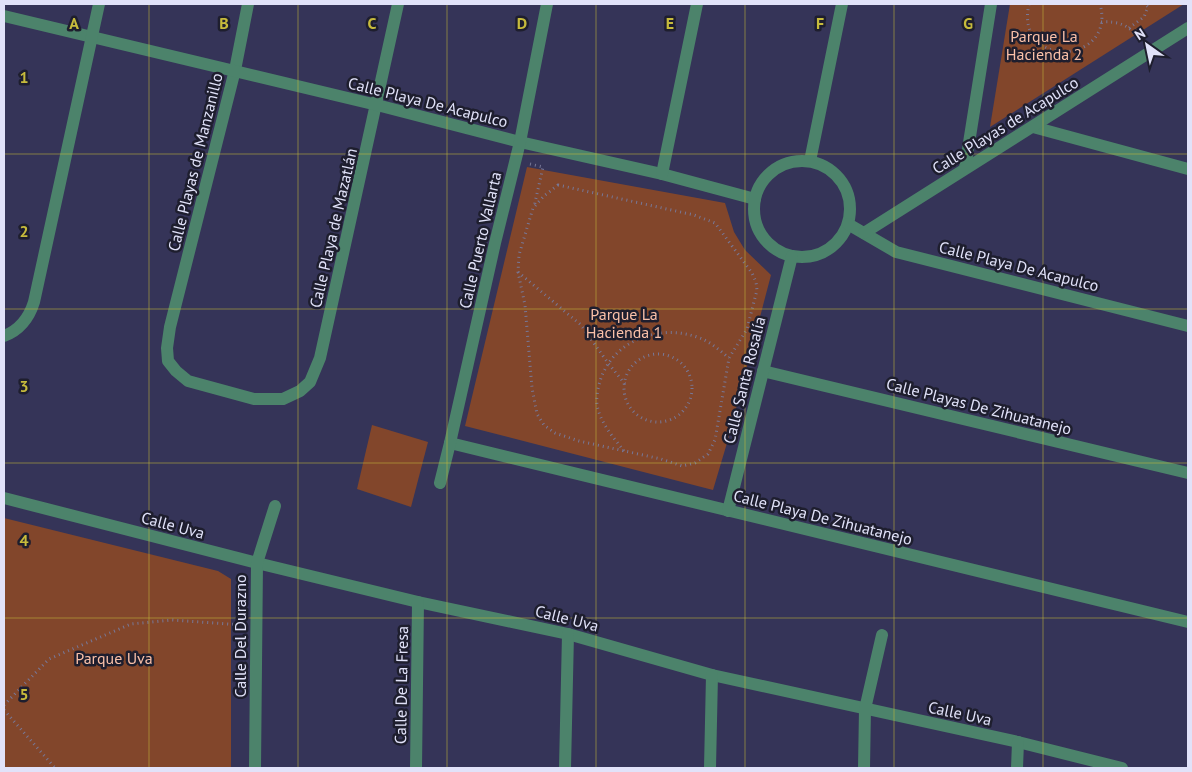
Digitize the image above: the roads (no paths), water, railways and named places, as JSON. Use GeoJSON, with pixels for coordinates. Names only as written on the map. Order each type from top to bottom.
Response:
{"type":"FeatureCollection","features":[{"type":"Feature","properties":{"kind":"street"},"geometry":{"type":"LineString","coordinates":[[4,336],[21,325],[30,316],[99,4]]}},
{"type":"Feature","properties":{"kind":"street","name":"Calle Playas de Manzanillo"},"geometry":{"type":"LineString","coordinates":[[248,4],[235,70],[170,327],[167,348],[168,361],[176,372],[188,381],[254,399],[282,399],[300,391],[310,382],[320,358]]}},
{"type":"Feature","properties":{"kind":"street","name":"Calle Playa de Mazatlán"},"geometry":{"type":"LineString","coordinates":[[320,358],[398,4]]}},
{"type":"Feature","properties":{"kind":"street","name":"Calle Puerto Vallarta"},"geometry":{"type":"LineString","coordinates":[[440,483],[520,142],[547,4]]}},
{"type":"Feature","properties":{"kind":"street"},"geometry":{"type":"LineString","coordinates":[[662,174],[697,4]]}},
{"type":"Feature","properties":{"kind":"street"},"geometry":{"type":"LineString","coordinates":[[810,161],[842,4]]}},
{"type":"Feature","properties":{"kind":"street"},"geometry":{"type":"LineString","coordinates":[[965,168],[991,4]]}},
{"type":"Feature","properties":{"kind":"street","name":"Calle Playa De Acapulco"},"geometry":{"type":"LineString","coordinates":[[4,16],[235,70],[520,142],[662,174],[755,199]]}},
{"type":"Feature","properties":{"kind":"street","name":"Calle Playas de Acapulco"},"geometry":{"type":"LineString","coordinates":[[864,233],[1188,28]]}},
{"type":"Feature","properties":{"kind":"street"},"geometry":{"type":"LineString","coordinates":[[1033,127],[1188,169]]}},
{"type":"Feature","properties":{"kind":"street"},"geometry":{"type":"LineString","coordinates":[[810,161],[830,169],[844,184],[850,203],[848,224],[840,240],[826,251],[810,257],[792,256],[770,245],[756,224],[755,199],[766,177],[786,163],[810,161]]}},
{"type":"Feature","properties":{"kind":"street","name":"Calle Playa De Acapulco"},"geometry":{"type":"LineString","coordinates":[[848,224],[896,252],[1188,326]]}},
{"type":"Feature","properties":{"kind":"street","name":"Calle Santa Rosalía"},"geometry":{"type":"LineString","coordinates":[[728,511],[792,256]]}},
{"type":"Feature","properties":{"kind":"street","name":"Calle Playas De Zihuatanejo"},"geometry":{"type":"LineString","coordinates":[[763,371],[1188,473]]}},
{"type":"Feature","properties":{"kind":"street","name":"Calle Playa De Zihuatanejo"},"geometry":{"type":"LineString","coordinates":[[450,443],[1188,622]]}},
{"type":"Feature","properties":{"kind":"street","name":"Calle Uva"},"geometry":{"type":"LineString","coordinates":[[4,498],[257,564],[418,602],[568,634],[712,674],[1018,742],[1122,768]]}},
{"type":"Feature","properties":{"kind":"street","name":"Calle Del Durazno"},"geometry":{"type":"LineString","coordinates":[[255,768],[257,564],[275,506]]}},
{"type":"Feature","properties":{"kind":"street","name":"Calle De La Fresa"},"geometry":{"type":"LineString","coordinates":[[416,768],[418,602]]}},
{"type":"Feature","properties":{"kind":"street"},"geometry":{"type":"LineString","coordinates":[[564,768],[568,634]]}},
{"type":"Feature","properties":{"kind":"street"},"geometry":{"type":"LineString","coordinates":[[864,768],[865,709],[882,635]]}},
{"type":"Feature","properties":{"kind":"street"},"geometry":{"type":"LineString","coordinates":[[710,768],[712,674]]}},
{"type":"Feature","properties":{"kind":"street"},"geometry":{"type":"LineString","coordinates":[[1017,768],[1018,742]]}},
{"type":"Feature","properties":{"kind":"park label","name":"Parque La Hacienda 2"},"geometry":{"type":"Point","coordinates":[1044,45]}},
{"type":"Feature","properties":{"kind":"park label","name":"Parque La Hacienda 1"},"geometry":{"type":"Point","coordinates":[624,323]}},
{"type":"Feature","properties":{"kind":"park label","name":"Parque Uva"},"geometry":{"type":"Point","coordinates":[114,658]}}]}
